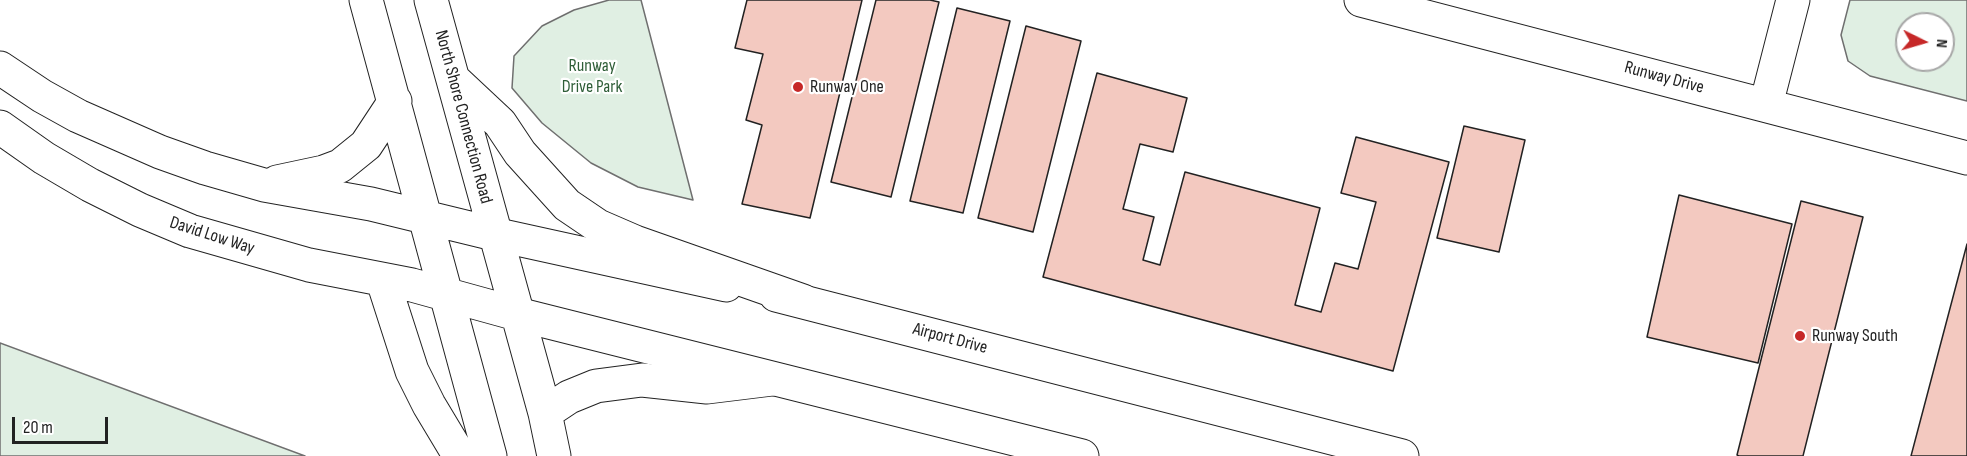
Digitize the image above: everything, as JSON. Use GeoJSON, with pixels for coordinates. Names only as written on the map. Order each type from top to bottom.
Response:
{"type":"FeatureCollection","features":[{"type":"Feature","properties":{"kind":"main road"},"geometry":{"type":"LineString","coordinates":[[366,0],[490,456]]}},
{"type":"Feature","properties":{"kind":"main road","name":"North Shore Connection Road"},"geometry":{"type":"LineString","coordinates":[[431,0],[495,234]]}},
{"type":"Feature","properties":{"kind":"main road","name":"Runway Drive"},"geometry":{"type":"LineString","coordinates":[[1361,0],[1967,158]]}},
{"type":"Feature","properties":{"kind":"main road"},"geometry":{"type":"LineString","coordinates":[[1766,105],[1792,0]]}},
{"type":"Feature","properties":{"kind":"main road"},"geometry":{"type":"LineString","coordinates":[[0,68],[42,96],[121,136],[171,156],[264,185],[371,204],[495,234],[545,413],[554,456]]}},
{"type":"Feature","properties":{"kind":"main road"},"geometry":{"type":"LineString","coordinates":[[453,79],[501,123],[520,153],[567,205],[598,226],[635,242],[803,301]]}},
{"type":"Feature","properties":{"kind":"main road"},"geometry":{"type":"LineString","coordinates":[[264,185],[324,172],[340,166],[366,145],[395,101]]}},
{"type":"Feature","properties":{"kind":"main road","name":"David Low Way"},"geometry":{"type":"LineString","coordinates":[[0,127],[44,158],[90,185],[140,210],[190,231],[309,265],[445,293],[517,314]]}},
{"type":"Feature","properties":{"kind":"main road","name":"Airport Drive"},"geometry":{"type":"LineString","coordinates":[[495,234],[631,266],[803,301],[1402,456]]}},
{"type":"Feature","properties":{"kind":"main road"},"geometry":{"type":"LineString","coordinates":[[383,281],[412,371],[456,450],[465,456]]}},
{"type":"Feature","properties":{"kind":"main road"},"geometry":{"type":"LineString","coordinates":[[517,314],[1082,456]]}},
{"type":"Feature","properties":{"kind":"main road"},"geometry":{"type":"LineString","coordinates":[[545,413],[569,397],[596,386],[642,380],[707,387],[772,379]]}},
{"type":"Feature","properties":{"kind":"green space","name":"Runway Drive Park"},"geometry":{"type":"Polygon","coordinates":[[[609,0],[641,0],[693,200],[638,187],[591,163],[542,123],[512,88],[514,56],[542,26],[574,10],[609,0]]]}},
{"type":"Feature","properties":{"kind":"green space"},"geometry":{"type":"Polygon","coordinates":[[[1850,0],[1967,0],[1967,101],[1870,76],[1848,61],[1841,35],[1850,0]]]}},
{"type":"Feature","properties":{"kind":"green space"},"geometry":{"type":"Polygon","coordinates":[[[0,343],[305,456],[0,456],[0,343]]]}},
{"type":"Feature","properties":{"kind":"building","name":"Runway One"},"geometry":{"type":"Polygon","coordinates":[[[747,0],[862,0],[810,218],[742,204],[762,125],[746,120],[763,54],[735,48],[747,0]]]}},
{"type":"Feature","properties":{"kind":"building"},"geometry":{"type":"Polygon","coordinates":[[[876,0],[939,2],[891,197],[831,182],[876,0]]]}},
{"type":"Feature","properties":{"kind":"building"},"geometry":{"type":"Polygon","coordinates":[[[957,8],[1010,21],[963,213],[910,201],[957,8]]]}},
{"type":"Feature","properties":{"kind":"building"},"geometry":{"type":"Polygon","coordinates":[[[1026,26],[1081,41],[1033,232],[978,218],[1026,26]]]}},
{"type":"Feature","properties":{"kind":"building"},"geometry":{"type":"Polygon","coordinates":[[[1097,73],[1187,98],[1173,152],[1140,144],[1123,209],[1154,217],[1143,260],[1160,265],[1185,172],[1320,208],[1295,305],[1321,312],[1335,263],[1358,269],[1376,202],[1341,193],[1356,137],[1449,162],[1393,371],[1043,277],[1097,73]]]}},
{"type":"Feature","properties":{"kind":"building"},"geometry":{"type":"Polygon","coordinates":[[[1464,126],[1525,140],[1499,252],[1437,238],[1464,126]]]}},
{"type":"Feature","properties":{"kind":"building"},"geometry":{"type":"Polygon","coordinates":[[[1679,195],[1792,224],[1758,363],[1647,337],[1679,195]]]}},
{"type":"Feature","properties":{"kind":"building","name":"Runway South"},"geometry":{"type":"Polygon","coordinates":[[[1801,201],[1863,217],[1803,456],[1739,456],[1737,455],[1801,201]]]}},
{"type":"Feature","properties":{"kind":"building"},"geometry":{"type":"Polygon","coordinates":[[[1967,244],[1967,456],[1911,456],[1967,244]]]}},
{"type":"Feature","properties":{"kind":"place","name":"Runway One"},"geometry":{"type":"Point","coordinates":[798,87]}},
{"type":"Feature","properties":{"kind":"place","name":"Runway South"},"geometry":{"type":"Point","coordinates":[1800,336]}}]}
